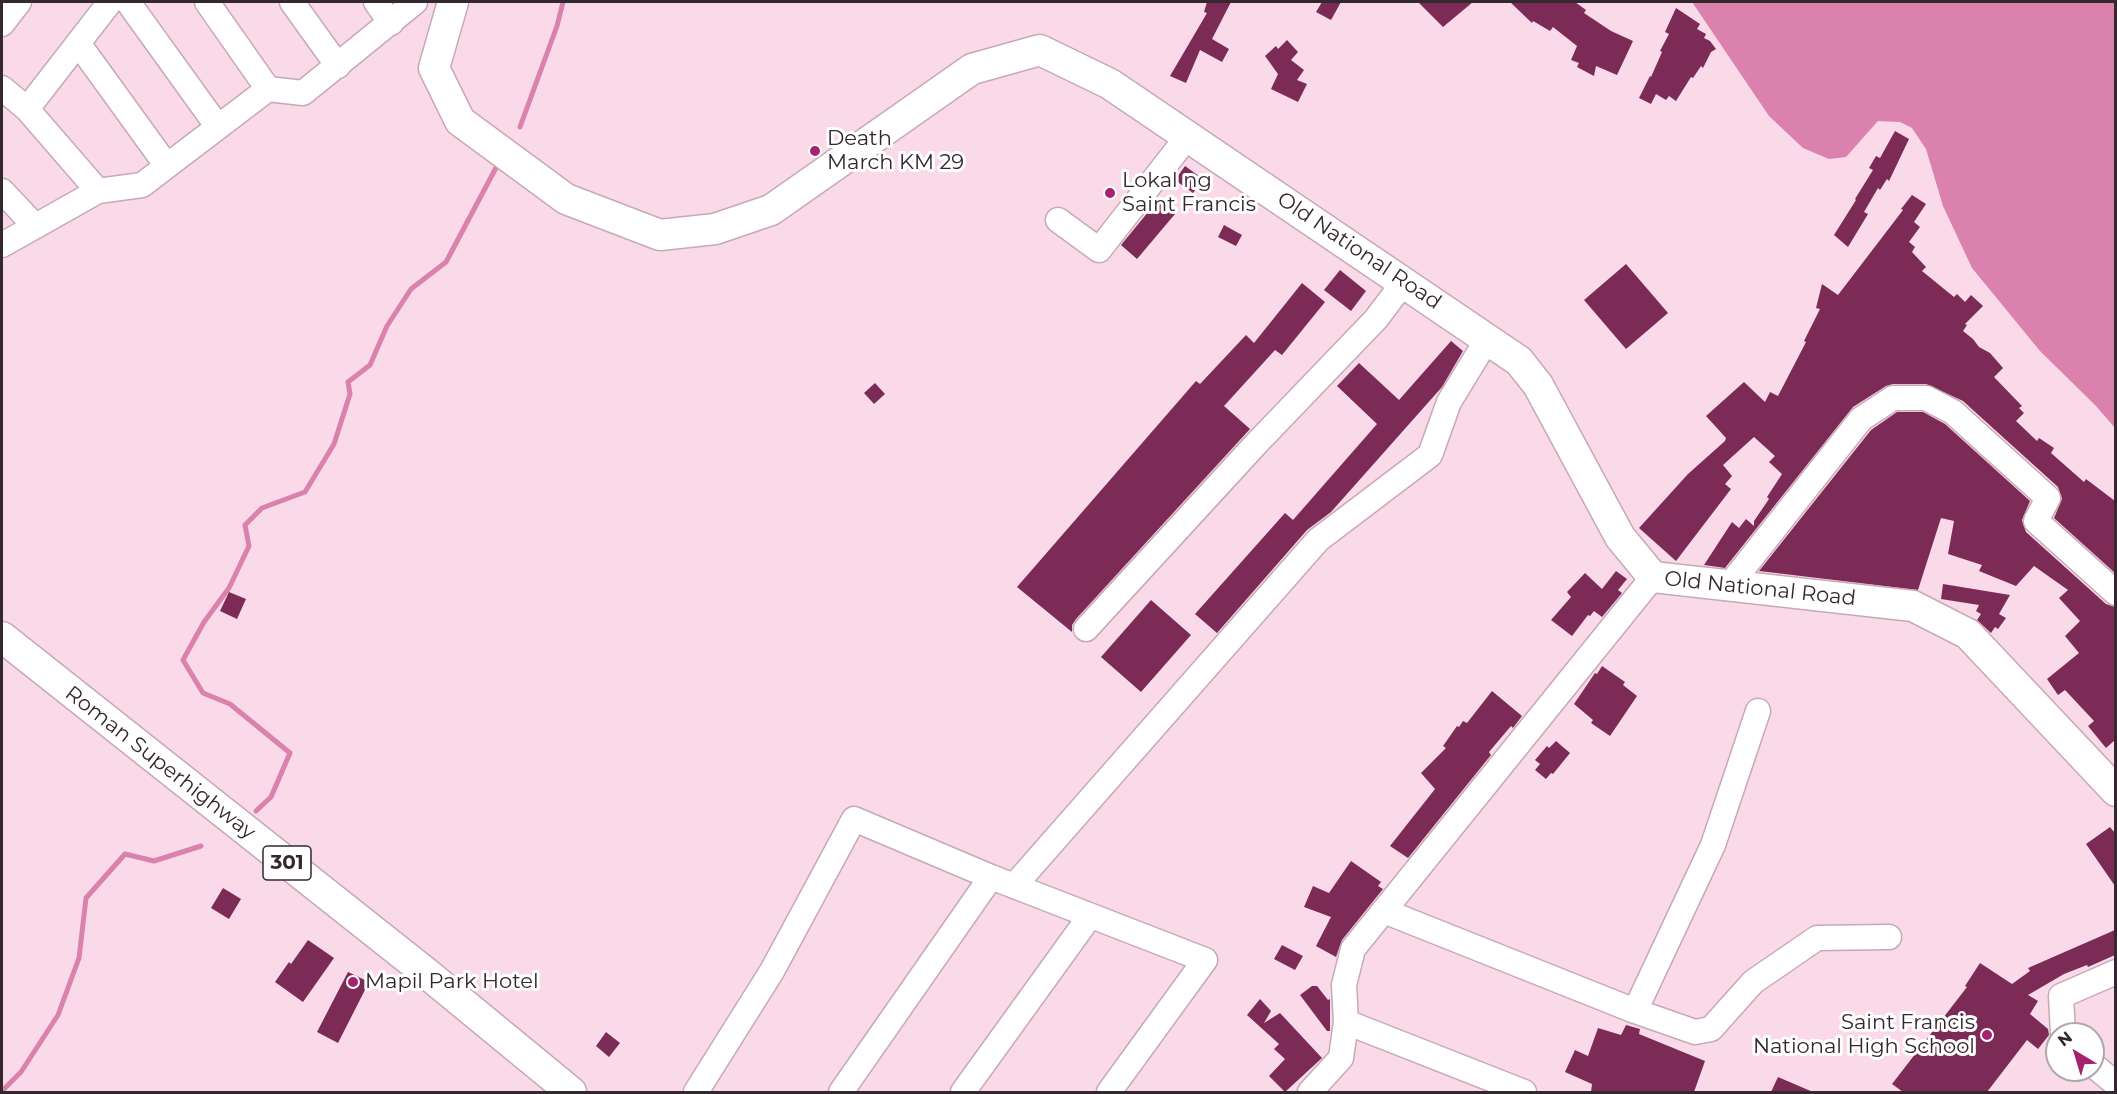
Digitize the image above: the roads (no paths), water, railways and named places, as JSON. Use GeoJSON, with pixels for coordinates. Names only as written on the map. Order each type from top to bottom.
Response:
{"type":"FeatureCollection","features":[{"type":"Feature","properties":{"kind":"main road","name":"Old National Road"},"geometry":{"type":"LineString","coordinates":[[453,2],[434,68],[460,121],[566,199],[660,236],[715,229],[771,210],[972,69],[1040,50],[1110,84],[1520,361],[1530,372],[1620,537],[1653,577],[1913,606],[1968,634],[2115,791]]}},
{"type":"Feature","properties":{"kind":"main road","name":"Roman Superhighway"},"geometry":{"type":"LineString","coordinates":[[2,637],[425,972],[571,1092]]}},
{"type":"Feature","properties":{"kind":"street"},"geometry":{"type":"LineString","coordinates":[[2,24],[19,2]]}},
{"type":"Feature","properties":{"kind":"street"},"geometry":{"type":"LineString","coordinates":[[27,109],[110,2]]}},
{"type":"Feature","properties":{"kind":"street"},"geometry":{"type":"LineString","coordinates":[[128,2],[218,127]]}},
{"type":"Feature","properties":{"kind":"street"},"geometry":{"type":"LineString","coordinates":[[207,2],[268,89]]}},
{"type":"Feature","properties":{"kind":"street"},"geometry":{"type":"LineString","coordinates":[[292,2],[338,66]]}},
{"type":"Feature","properties":{"kind":"street"},"geometry":{"type":"LineString","coordinates":[[376,2],[391,23]]}},
{"type":"Feature","properties":{"kind":"street"},"geometry":{"type":"LineString","coordinates":[[2,245],[98,190],[142,184],[268,89],[303,93],[415,2]]}},
{"type":"Feature","properties":{"kind":"street"},"geometry":{"type":"LineString","coordinates":[[78,43],[167,166]]}},
{"type":"Feature","properties":{"kind":"street"},"geometry":{"type":"LineString","coordinates":[[2,87],[27,109],[98,190]]}},
{"type":"Feature","properties":{"kind":"street"},"geometry":{"type":"LineString","coordinates":[[1058,220],[1099,250],[1188,136]]}},
{"type":"Feature","properties":{"kind":"street"},"geometry":{"type":"LineString","coordinates":[[2,191],[35,226]]}},
{"type":"Feature","properties":{"kind":"street"},"geometry":{"type":"LineString","coordinates":[[1086,629],[1255,445],[1376,319],[1404,282]]}},
{"type":"Feature","properties":{"kind":"street"},"geometry":{"type":"LineString","coordinates":[[1014,886],[1318,540],[1430,455],[1449,402],[1488,338]]}},
{"type":"Feature","properties":{"kind":"street"},"geometry":{"type":"LineString","coordinates":[[1729,586],[1861,419],[1893,398],[1926,398],[1953,412],[2048,498],[2036,521],[2115,592]]}},
{"type":"Feature","properties":{"kind":"street"},"geometry":{"type":"LineString","coordinates":[[1310,1092],[1341,1058],[1346,1022],[1344,985],[1353,949],[1653,577]]}},
{"type":"Feature","properties":{"kind":"street"},"geometry":{"type":"LineString","coordinates":[[1635,1011],[1713,845],[1758,711]]}},
{"type":"Feature","properties":{"kind":"street"},"geometry":{"type":"LineString","coordinates":[[702,1091],[772,971],[854,819],[991,877],[1205,960],[1109,1092]]}},
{"type":"Feature","properties":{"kind":"street"},"geometry":{"type":"LineString","coordinates":[[841,1092],[991,877]]}},
{"type":"Feature","properties":{"kind":"street"},"geometry":{"type":"LineString","coordinates":[[1384,911],[1635,1011],[1695,1032],[1711,1029],[1753,982],[1817,938],[1889,937]]}},
{"type":"Feature","properties":{"kind":"street"},"geometry":{"type":"LineString","coordinates":[[963,1092],[1090,916]]}},
{"type":"Feature","properties":{"kind":"street"},"geometry":{"type":"LineString","coordinates":[[2062,1022],[2061,996],[2115,972]]}},
{"type":"Feature","properties":{"kind":"street"},"geometry":{"type":"LineString","coordinates":[[1346,1022],[1524,1092]]}},
{"type":"Feature","properties":{"kind":"waterway"},"geometry":{"type":"LineString","coordinates":[[520,127],[557,26],[563,2]]}},
{"type":"Feature","properties":{"kind":"waterway"},"geometry":{"type":"LineString","coordinates":[[256,811],[271,797],[290,753],[230,704],[203,693],[183,660],[204,622],[229,588],[249,546],[245,525],[262,508],[305,492],[334,444],[350,394],[348,382],[370,365],[387,326],[411,289],[446,262],[498,164]]}},
{"type":"Feature","properties":{"kind":"waterway"},"geometry":{"type":"LineString","coordinates":[[2,1091],[21,1072],[58,1015],[79,958],[86,898],[125,854],[154,861],[201,846]]}},
{"type":"Feature","properties":{"kind":"place","name":"Death March KM 29"},"geometry":{"type":"Point","coordinates":[815,151]}},
{"type":"Feature","properties":{"kind":"place","name":"Lokal ng Saint Francis"},"geometry":{"type":"Point","coordinates":[1110,193]}},
{"type":"Feature","properties":{"kind":"place","name":"Mapil Park Hotel"},"geometry":{"type":"Point","coordinates":[353,982]}},
{"type":"Feature","properties":{"kind":"place","name":"Saint Francis National High School"},"geometry":{"type":"Point","coordinates":[1987,1035]}}]}
